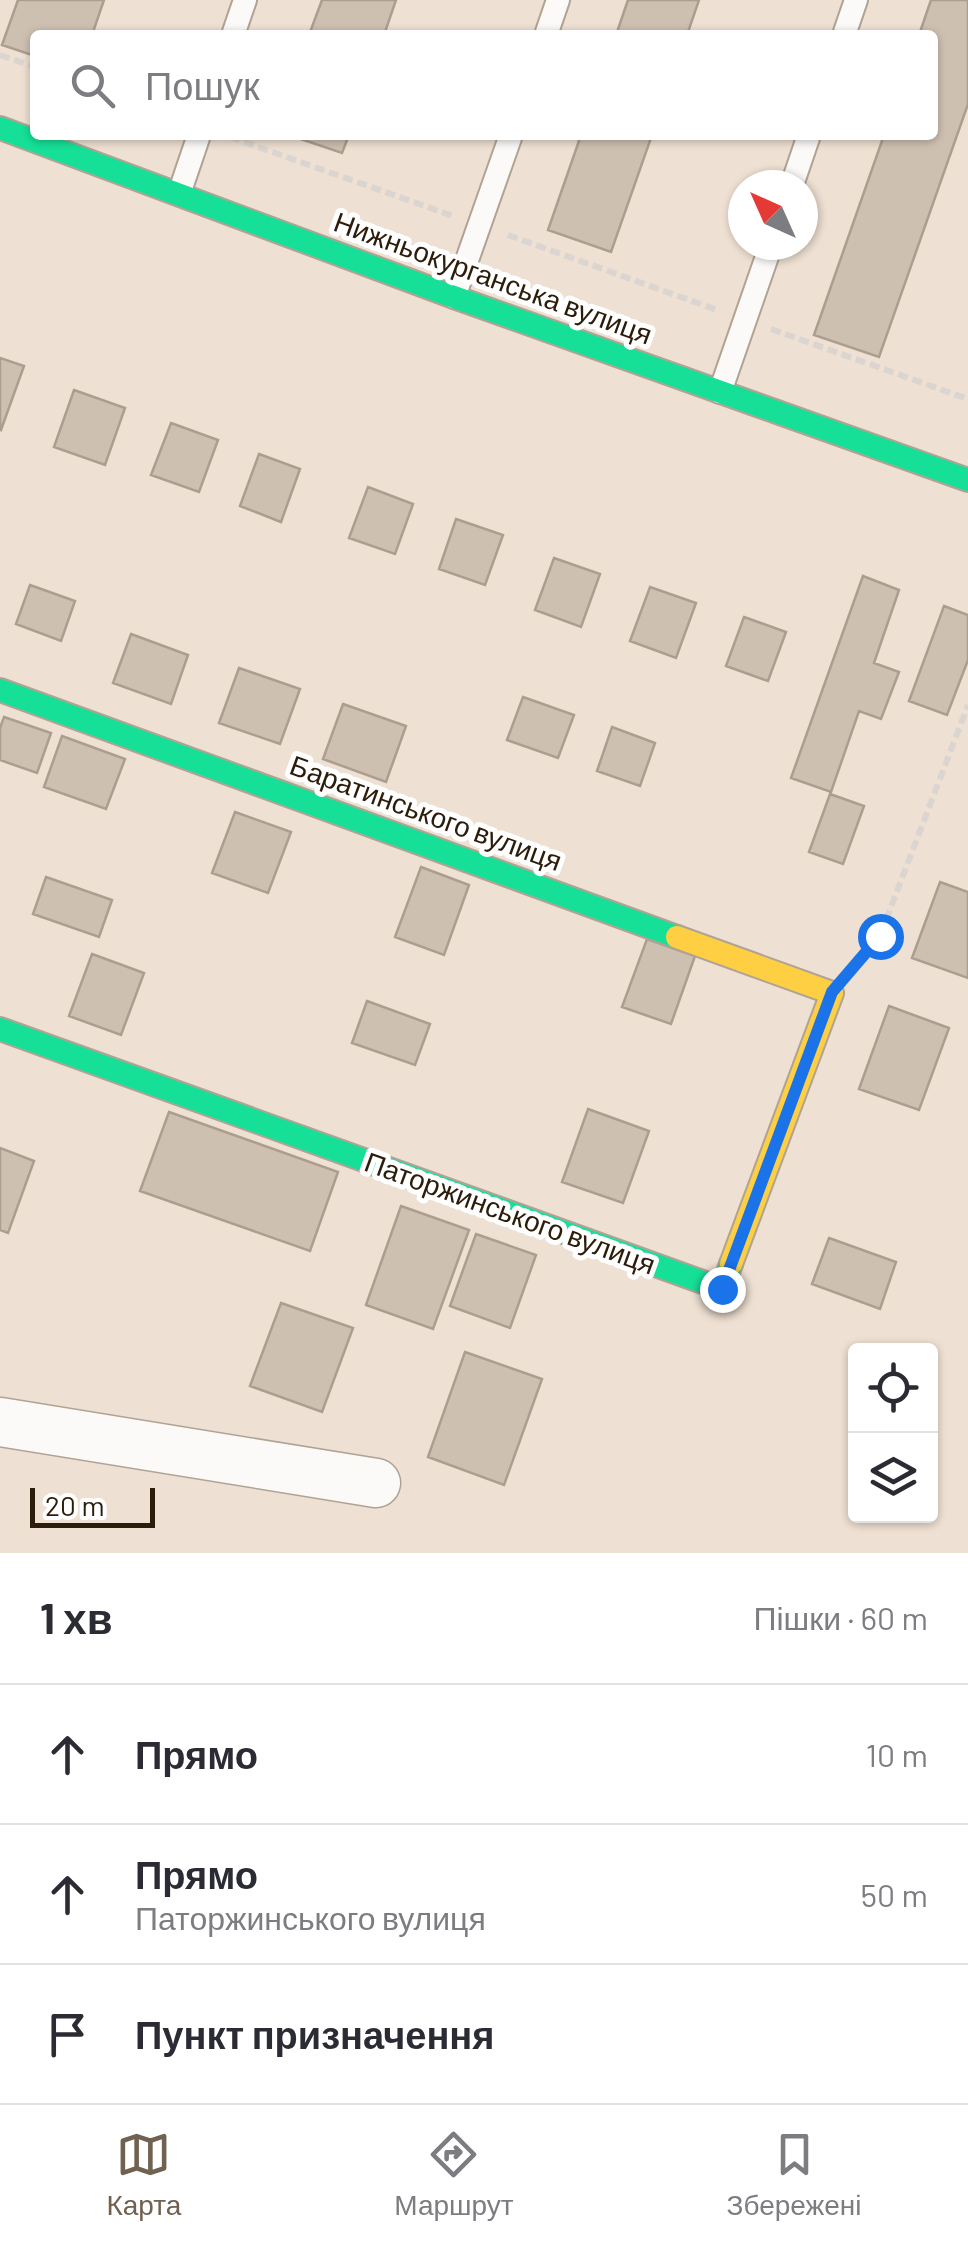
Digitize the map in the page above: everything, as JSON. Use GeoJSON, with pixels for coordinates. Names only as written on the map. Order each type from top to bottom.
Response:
{"type":"FeatureCollection","features":[{"type":"Feature","properties":{"kind":"street","name":"Нижньокурганська вулиця"},"geometry":{"type":"LineString","coordinates":[[0,128],[30,139]]}},
{"type":"Feature","properties":{"kind":"street","name":"Нижньокурганська вулиця"},"geometry":{"type":"LineString","coordinates":[[33,140],[454,297],[968,480]]}},
{"type":"Feature","properties":{"kind":"street","name":"Баратинського вулиця"},"geometry":{"type":"LineString","coordinates":[[0,690],[832,992]]}},
{"type":"Feature","properties":{"kind":"street","name":"Паторжинського вулиця"},"geometry":{"type":"LineString","coordinates":[[0,1029],[722,1289],[832,992]]}},
{"type":"Feature","properties":{"kind":"street"},"geometry":{"type":"LineString","coordinates":[[0,1422],[376,1483]]}},
{"type":"Feature","properties":{"kind":"lane"},"geometry":{"type":"LineString","coordinates":[[235,30],[245,0]]}},
{"type":"Feature","properties":{"kind":"lane"},"geometry":{"type":"LineString","coordinates":[[548,30],[558,0]]}},
{"type":"Feature","properties":{"kind":"lane"},"geometry":{"type":"LineString","coordinates":[[846,30],[856,0]]}},
{"type":"Feature","properties":{"kind":"lane"},"geometry":{"type":"LineString","coordinates":[[179,194],[197,140]]}},
{"type":"Feature","properties":{"kind":"lane"},"geometry":{"type":"LineString","coordinates":[[454,297],[509,140]]}},
{"type":"Feature","properties":{"kind":"lane"},"geometry":{"type":"LineString","coordinates":[[797,170],[807,140]]}},
{"type":"Feature","properties":{"kind":"lane"},"geometry":{"type":"LineString","coordinates":[[720,392],[766,260]]}},
{"type":"Feature","properties":{"kind":"path"},"geometry":{"type":"LineString","coordinates":[[0,55],[30,65]]}},
{"type":"Feature","properties":{"kind":"path"},"geometry":{"type":"LineString","coordinates":[[239,140],[467,221]]}},
{"type":"Feature","properties":{"kind":"path"},"geometry":{"type":"LineString","coordinates":[[504,234],[726,313]]}},
{"type":"Feature","properties":{"kind":"path"},"geometry":{"type":"LineString","coordinates":[[764,326],[968,399]]}},
{"type":"Feature","properties":{"kind":"path"},"geometry":{"type":"LineString","coordinates":[[832,992],[880,936],[968,705]]}},
{"type":"Feature","properties":{"kind":"building"},"geometry":{"type":"Polygon","coordinates":[[[18,0],[104,0],[94,30],[30,30],[30,54],[2,45],[18,0]]]}},
{"type":"Feature","properties":{"kind":"building"},"geometry":{"type":"Polygon","coordinates":[[[322,0],[396,0],[386,30],[311,30],[322,0]]]}},
{"type":"Feature","properties":{"kind":"building"},"geometry":{"type":"Polygon","coordinates":[[[628,0],[699,0],[689,30],[618,30],[628,0]]]}},
{"type":"Feature","properties":{"kind":"building"},"geometry":{"type":"Polygon","coordinates":[[[931,0],[968,0],[968,104],[879,357],[814,335],[882,140],[938,140],[938,30],[921,30],[931,0]]]}},
{"type":"Feature","properties":{"kind":"building"},"geometry":{"type":"Polygon","coordinates":[[[304,140],[347,140],[342,153],[304,140]]]}},
{"type":"Feature","properties":{"kind":"building"},"geometry":{"type":"Polygon","coordinates":[[[579,140],[650,140],[611,252],[548,230],[579,140]]]}},
{"type":"Feature","properties":{"kind":"building"},"geometry":{"type":"Polygon","coordinates":[[[0,358],[24,366],[1,430],[0,429],[0,358]]]}},
{"type":"Feature","properties":{"kind":"building"},"geometry":{"type":"Polygon","coordinates":[[[74,390],[125,408],[105,465],[54,447],[74,390]]]}},
{"type":"Feature","properties":{"kind":"building"},"geometry":{"type":"Polygon","coordinates":[[[171,423],[218,440],[199,492],[151,475],[171,423]]]}},
{"type":"Feature","properties":{"kind":"building"},"geometry":{"type":"Polygon","coordinates":[[[259,454],[300,469],[281,522],[240,506],[259,454]]]}},
{"type":"Feature","properties":{"kind":"building"},"geometry":{"type":"Polygon","coordinates":[[[368,487],[413,504],[395,554],[349,538],[368,487]]]}},
{"type":"Feature","properties":{"kind":"building"},"geometry":{"type":"Polygon","coordinates":[[[456,519],[503,535],[485,585],[439,569],[456,519]]]}},
{"type":"Feature","properties":{"kind":"building"},"geometry":{"type":"Polygon","coordinates":[[[554,558],[600,574],[581,627],[535,610],[554,558]]]}},
{"type":"Feature","properties":{"kind":"building"},"geometry":{"type":"Polygon","coordinates":[[[863,576],[899,590],[874,663],[899,672],[881,719],[859,711],[831,792],[791,778],[863,576]]]}},
{"type":"Feature","properties":{"kind":"building"},"geometry":{"type":"Polygon","coordinates":[[[30,585],[75,601],[61,641],[16,624],[30,585]]]}},
{"type":"Feature","properties":{"kind":"building"},"geometry":{"type":"Polygon","coordinates":[[[650,587],[696,603],[676,658],[630,641],[650,587]]]}},
{"type":"Feature","properties":{"kind":"building"},"geometry":{"type":"Polygon","coordinates":[[[944,606],[968,615],[968,660],[947,715],[909,701],[944,606]]]}},
{"type":"Feature","properties":{"kind":"building"},"geometry":{"type":"Polygon","coordinates":[[[744,617],[786,632],[768,681],[726,666],[744,617]]]}},
{"type":"Feature","properties":{"kind":"building"},"geometry":{"type":"Polygon","coordinates":[[[131,634],[188,655],[171,704],[113,683],[131,634]]]}},
{"type":"Feature","properties":{"kind":"building"},"geometry":{"type":"Polygon","coordinates":[[[239,668],[300,689],[280,744],[219,723],[239,668]]]}},
{"type":"Feature","properties":{"kind":"building"},"geometry":{"type":"Polygon","coordinates":[[[523,697],[574,715],[558,758],[507,740],[523,697]]]}},
{"type":"Feature","properties":{"kind":"building"},"geometry":{"type":"Polygon","coordinates":[[[343,704],[406,726],[386,782],[323,759],[343,704]]]}},
{"type":"Feature","properties":{"kind":"building"},"geometry":{"type":"Polygon","coordinates":[[[4,717],[51,733],[37,773],[0,760],[4,717]]]}},
{"type":"Feature","properties":{"kind":"building"},"geometry":{"type":"Polygon","coordinates":[[[612,727],[655,743],[640,786],[597,771],[612,727]]]}},
{"type":"Feature","properties":{"kind":"building"},"geometry":{"type":"Polygon","coordinates":[[[62,736],[125,759],[106,809],[44,787],[62,736]]]}},
{"type":"Feature","properties":{"kind":"building"},"geometry":{"type":"Polygon","coordinates":[[[830,794],[864,806],[843,864],[809,852],[830,794]]]}},
{"type":"Feature","properties":{"kind":"building"},"geometry":{"type":"Polygon","coordinates":[[[235,812],[291,832],[268,893],[212,873],[235,812]]]}},
{"type":"Feature","properties":{"kind":"building"},"geometry":{"type":"Polygon","coordinates":[[[421,867],[469,885],[444,955],[395,937],[421,867]]]}},
{"type":"Feature","properties":{"kind":"building"},"geometry":{"type":"Polygon","coordinates":[[[46,877],[112,900],[99,937],[33,914],[46,877]]]}},
{"type":"Feature","properties":{"kind":"building"},"geometry":{"type":"Polygon","coordinates":[[[940,882],[968,892],[968,978],[912,958],[940,882]]]}},
{"type":"Feature","properties":{"kind":"building"},"geometry":{"type":"Polygon","coordinates":[[[647,939],[695,956],[671,1024],[622,1007],[647,939]]]}},
{"type":"Feature","properties":{"kind":"building"},"geometry":{"type":"Polygon","coordinates":[[[92,954],[144,973],[121,1035],[69,1016],[92,954]]]}},
{"type":"Feature","properties":{"kind":"building"},"geometry":{"type":"Polygon","coordinates":[[[367,1001],[430,1024],[415,1065],[352,1043],[367,1001]]]}},
{"type":"Feature","properties":{"kind":"building"},"geometry":{"type":"Polygon","coordinates":[[[889,1006],[949,1028],[919,1110],[859,1089],[889,1006]]]}},
{"type":"Feature","properties":{"kind":"building"},"geometry":{"type":"Polygon","coordinates":[[[588,1109],[649,1131],[623,1203],[562,1182],[588,1109]]]}},
{"type":"Feature","properties":{"kind":"building"},"geometry":{"type":"Polygon","coordinates":[[[169,1112],[338,1172],[310,1251],[140,1191],[169,1112]]]}},
{"type":"Feature","properties":{"kind":"building"},"geometry":{"type":"Polygon","coordinates":[[[0,1148],[34,1161],[8,1233],[0,1230],[0,1148]]]}},
{"type":"Feature","properties":{"kind":"building"},"geometry":{"type":"Polygon","coordinates":[[[401,1206],[469,1230],[433,1329],[366,1305],[401,1206]]]}},
{"type":"Feature","properties":{"kind":"building"},"geometry":{"type":"Polygon","coordinates":[[[476,1234],[536,1255],[510,1328],[450,1306],[476,1234]]]}},
{"type":"Feature","properties":{"kind":"building"},"geometry":{"type":"Polygon","coordinates":[[[829,1238],[896,1262],[880,1309],[812,1284],[829,1238]]]}},
{"type":"Feature","properties":{"kind":"building"},"geometry":{"type":"Polygon","coordinates":[[[281,1303],[353,1328],[322,1412],[250,1386],[281,1303]]]}},
{"type":"Feature","properties":{"kind":"building"},"geometry":{"type":"Polygon","coordinates":[[[465,1352],[542,1379],[504,1485],[428,1457],[465,1352]]]}},
{"type":"Feature","properties":{"kind":"traffic: fast"},"geometry":{"type":"LineString","coordinates":[[0,128],[30,139]]}},
{"type":"Feature","properties":{"kind":"traffic: fast"},"geometry":{"type":"LineString","coordinates":[[32,140],[454,297],[968,480]]}},
{"type":"Feature","properties":{"kind":"traffic: fast"},"geometry":{"type":"LineString","coordinates":[[0,690],[677,937]]}},
{"type":"Feature","properties":{"kind":"traffic: fast"},"geometry":{"type":"LineString","coordinates":[[0,1029],[722,1289],[731,1264]]}},
{"type":"Feature","properties":{"kind":"traffic: slow"},"geometry":{"type":"LineString","coordinates":[[677,937],[832,993],[731,1264]]}},
{"type":"Feature","properties":{"kind":"route"},"geometry":{"type":"LineString","coordinates":[[722,1289],[832,992],[880,936]]}}]}
